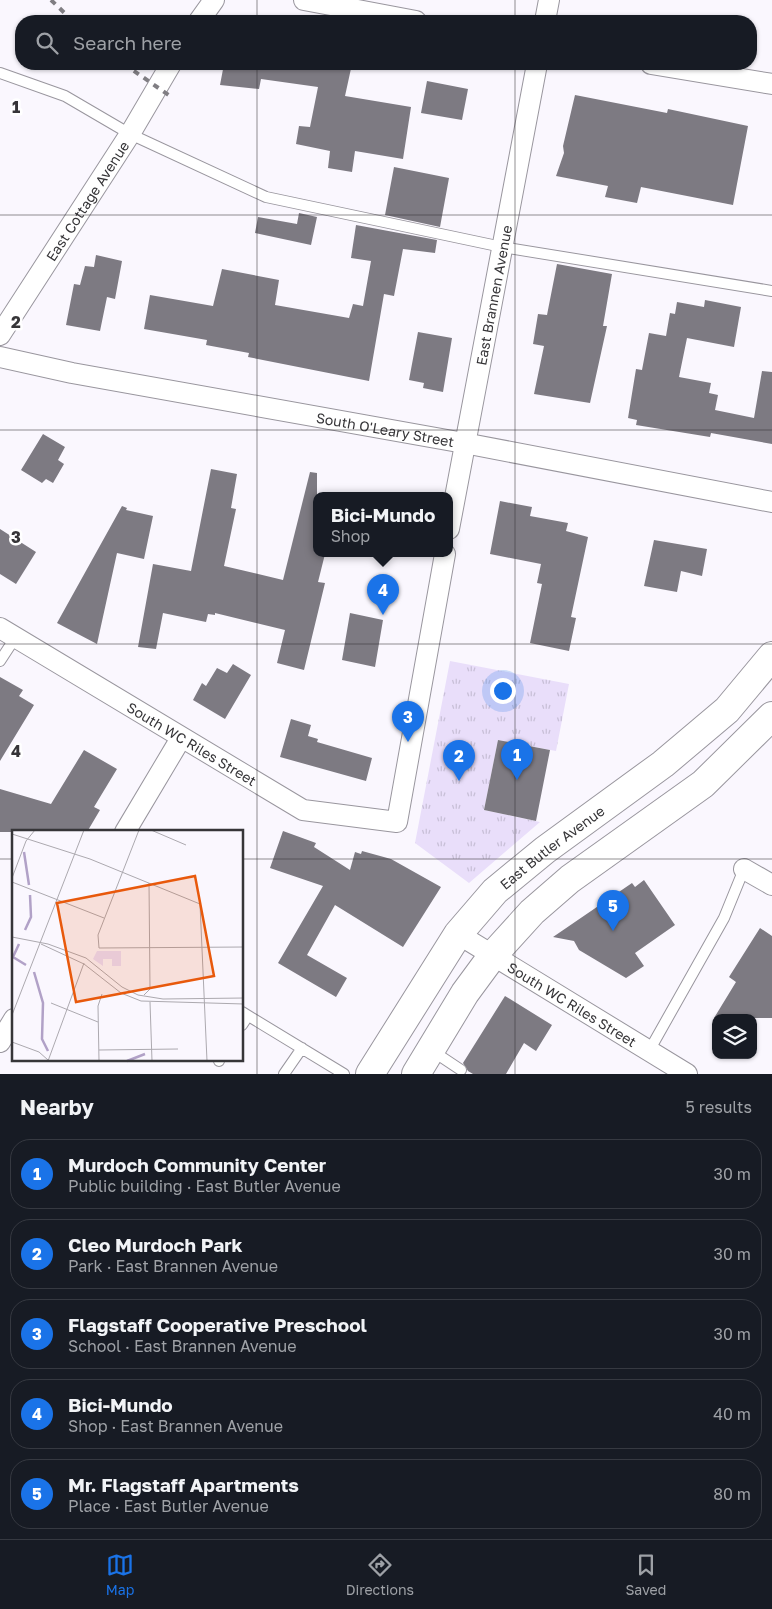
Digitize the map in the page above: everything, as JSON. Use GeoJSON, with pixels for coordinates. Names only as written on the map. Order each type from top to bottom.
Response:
{"type":"FeatureCollection","features":[{"type":"Feature","properties":{"kind":"main road","name":"East Butler Avenue"},"geometry":{"type":"LineString","coordinates":[[370,1074],[458,934],[495,891],[545,850],[662,764],[727,710],[772,656]]}},
{"type":"Feature","properties":{"kind":"main road"},"geometry":{"type":"LineString","coordinates":[[416,1074],[465,993],[532,912],[570,879],[703,784],[772,716]]}},
{"type":"Feature","properties":{"kind":"street"},"geometry":{"type":"LineString","coordinates":[[203,15],[214,0]]}},
{"type":"Feature","properties":{"kind":"street"},"geometry":{"type":"LineString","coordinates":[[304,0],[384,15]]}},
{"type":"Feature","properties":{"kind":"street"},"geometry":{"type":"LineString","coordinates":[[546,15],[549,0]]}},
{"type":"Feature","properties":{"kind":"street","name":"East Cottage Avenue"},"geometry":{"type":"LineString","coordinates":[[0,335],[130,134],[167,70]]}},
{"type":"Feature","properties":{"kind":"street","name":"East Brannen Avenue"},"geometry":{"type":"LineString","coordinates":[[453,506],[536,70]]}},
{"type":"Feature","properties":{"kind":"street"},"geometry":{"type":"LineString","coordinates":[[687,70],[772,84]]}},
{"type":"Feature","properties":{"kind":"street","name":"South O'Leary Street"},"geometry":{"type":"LineString","coordinates":[[0,357],[72,373],[464,443],[772,502]]}},
{"type":"Feature","properties":{"kind":"street","name":"South WC Riles Street"},"geometry":{"type":"LineString","coordinates":[[7,633],[303,810],[398,822],[444,557]]}},
{"type":"Feature","properties":{"kind":"street"},"geometry":{"type":"LineString","coordinates":[[126,830],[181,738]]}},
{"type":"Feature","properties":{"kind":"street"},"geometry":{"type":"LineString","coordinates":[[744,869],[772,885]]}},
{"type":"Feature","properties":{"kind":"street","name":"South WC Riles Street"},"geometry":{"type":"LineString","coordinates":[[458,934],[686,1074]]}},
{"type":"Feature","properties":{"kind":"street"},"geometry":{"type":"LineString","coordinates":[[0,1042],[12,1022]]}},
{"type":"Feature","properties":{"kind":"lane"},"geometry":{"type":"LineString","coordinates":[[0,73],[65,96],[130,134],[266,197],[502,247],[772,291]]}},
{"type":"Feature","properties":{"kind":"lane"},"geometry":{"type":"LineString","coordinates":[[0,661],[7,633]]}},
{"type":"Feature","properties":{"kind":"lane"},"geometry":{"type":"LineString","coordinates":[[649,1051],[724,918],[744,869]]}},
{"type":"Feature","properties":{"kind":"lane"},"geometry":{"type":"LineString","coordinates":[[244,1018],[302,1048],[344,1074]]}},
{"type":"Feature","properties":{"kind":"lane"},"geometry":{"type":"LineString","coordinates":[[284,1074],[302,1048]]}},
{"type":"Feature","properties":{"kind":"lane"},"geometry":{"type":"LineString","coordinates":[[430,1050],[461,1070]]}},
{"type":"Feature","properties":{"kind":"green space"},"geometry":{"type":"Polygon","coordinates":[[[450,661],[569,684],[556,751],[498,740],[484,810],[540,822],[469,883],[415,843],[450,661]]]}},
{"type":"Feature","properties":{"kind":"building"},"geometry":{"type":"Polygon","coordinates":[[[223,70],[351,70],[345,96],[411,107],[403,159],[355,151],[352,172],[328,168],[330,151],[296,144],[299,126],[310,127],[318,87],[261,79],[259,89],[220,85],[223,70]]]}},
{"type":"Feature","properties":{"kind":"building"},"geometry":{"type":"Polygon","coordinates":[[[427,81],[468,89],[462,120],[421,113],[427,81]]]}},
{"type":"Feature","properties":{"kind":"building"},"geometry":{"type":"Polygon","coordinates":[[[575,95],[667,113],[668,109],[748,126],[733,205],[641,187],[637,203],[605,197],[608,186],[556,176],[564,153],[563,146],[575,95]]]}},
{"type":"Feature","properties":{"kind":"building"},"geometry":{"type":"Polygon","coordinates":[[[394,167],[449,178],[440,227],[385,215],[394,167]]]}},
{"type":"Feature","properties":{"kind":"building"},"geometry":{"type":"Polygon","coordinates":[[[299,213],[317,217],[311,245],[255,233],[258,217],[297,224],[299,213]]]}},
{"type":"Feature","properties":{"kind":"building"},"geometry":{"type":"Polygon","coordinates":[[[356,225],[437,240],[435,253],[403,249],[394,296],[384,294],[369,381],[248,357],[249,353],[206,345],[207,340],[144,329],[150,295],[213,306],[222,269],[279,280],[275,305],[349,318],[353,304],[363,306],[371,261],[351,258],[356,225]]]}},
{"type":"Feature","properties":{"kind":"building"},"geometry":{"type":"Polygon","coordinates":[[[96,255],[122,261],[115,299],[107,297],[100,331],[66,325],[74,284],[80,285],[85,266],[94,267],[96,255]]]}},
{"type":"Feature","properties":{"kind":"building"},"geometry":{"type":"Polygon","coordinates":[[[557,264],[612,274],[603,326],[607,326],[590,403],[534,394],[544,346],[533,344],[538,314],[547,315],[557,264]]]}},
{"type":"Feature","properties":{"kind":"building"},"geometry":{"type":"Polygon","coordinates":[[[705,300],[741,307],[734,347],[687,338],[679,377],[711,383],[709,393],[718,395],[715,410],[754,418],[762,371],[772,372],[772,444],[711,433],[710,437],[636,425],[637,420],[628,418],[636,369],[642,370],[649,333],[666,336],[670,313],[675,314],[677,302],[704,307],[705,300]]]}},
{"type":"Feature","properties":{"kind":"building"},"geometry":{"type":"Polygon","coordinates":[[[418,332],[452,338],[443,392],[423,388],[424,383],[409,380],[418,332]]]}},
{"type":"Feature","properties":{"kind":"building"},"geometry":{"type":"Polygon","coordinates":[[[43,434],[65,447],[58,460],[64,464],[53,483],[46,479],[42,483],[21,470],[43,434]]]}},
{"type":"Feature","properties":{"kind":"building"},"geometry":{"type":"Polygon","coordinates":[[[211,469],[237,474],[231,508],[236,509],[224,566],[283,580],[310,472],[317,473],[317,492],[313,492],[313,557],[324,557],[318,582],[325,583],[304,670],[277,663],[285,630],[215,613],[215,615],[208,614],[206,622],[163,613],[156,649],[138,647],[153,564],[191,571],[211,469]]]}},
{"type":"Feature","properties":{"kind":"building"},"geometry":{"type":"Polygon","coordinates":[[[500,501],[532,507],[530,516],[568,523],[566,531],[588,537],[571,617],[576,618],[569,651],[530,643],[542,584],[537,583],[541,564],[490,554],[500,501]]]}},
{"type":"Feature","properties":{"kind":"building"},"geometry":{"type":"Polygon","coordinates":[[[122,506],[127,508],[126,510],[153,516],[144,559],[117,553],[97,644],[57,623],[122,506]]]}},
{"type":"Feature","properties":{"kind":"building"},"geometry":{"type":"Polygon","coordinates":[[[0,529],[36,552],[16,584],[0,574],[0,529]]]}},
{"type":"Feature","properties":{"kind":"building"},"geometry":{"type":"Polygon","coordinates":[[[654,540],[707,549],[702,576],[681,571],[677,592],[644,586],[654,540]]]}},
{"type":"Feature","properties":{"kind":"building"},"geometry":{"type":"Polygon","coordinates":[[[350,613],[383,620],[375,667],[342,660],[350,613]]]}},
{"type":"Feature","properties":{"kind":"building"},"geometry":{"type":"Polygon","coordinates":[[[233,664],[251,675],[225,719],[193,700],[202,683],[206,686],[217,668],[227,673],[233,664]]]}},
{"type":"Feature","properties":{"kind":"building"},"geometry":{"type":"Polygon","coordinates":[[[0,677],[23,690],[19,696],[34,705],[0,761],[0,677]]]}},
{"type":"Feature","properties":{"kind":"building"},"geometry":{"type":"Polygon","coordinates":[[[291,719],[311,725],[308,736],[318,739],[317,742],[372,758],[366,781],[280,757],[291,719]]]}},
{"type":"Feature","properties":{"kind":"building"},"geometry":{"type":"Polygon","coordinates":[[[498,740],[550,750],[536,821],[484,810],[498,740]]]}},
{"type":"Feature","properties":{"kind":"building"},"geometry":{"type":"Polygon","coordinates":[[[84,750],[117,769],[94,807],[100,810],[88,830],[12,830],[12,832],[0,832],[0,789],[51,804],[84,750]]]}},
{"type":"Feature","properties":{"kind":"building"},"geometry":{"type":"Polygon","coordinates":[[[283,831],[316,843],[314,847],[350,870],[355,852],[361,854],[362,851],[391,859],[441,887],[403,947],[335,905],[307,955],[347,978],[336,997],[278,963],[323,886],[270,868],[283,831]]]}},
{"type":"Feature","properties":{"kind":"building"},"geometry":{"type":"Polygon","coordinates":[[[644,880],[675,925],[635,953],[644,966],[626,978],[579,950],[574,941],[553,937],[632,883],[635,887],[644,880]]]}},
{"type":"Feature","properties":{"kind":"building"},"geometry":{"type":"Polygon","coordinates":[[[760,928],[772,936],[772,1018],[757,1018],[757,1014],[716,1014],[736,982],[729,977],[760,928]]]}},
{"type":"Feature","properties":{"kind":"building"},"geometry":{"type":"Polygon","coordinates":[[[505,996],[552,1025],[536,1051],[524,1043],[506,1074],[473,1074],[468,1071],[463,1063],[505,996]]]}},
{"type":"Feature","properties":{"kind":"railway"},"geometry":{"type":"LineString","coordinates":[[51,0],[67,15]]}},
{"type":"Feature","properties":{"kind":"railway"},"geometry":{"type":"LineString","coordinates":[[133,70],[170,96]]}},
{"type":"Feature","properties":{"kind":"place","name":"Bici-Mundo"},"geometry":{"type":"Point","coordinates":[383,615]}},
{"type":"Feature","properties":{"kind":"place","name":"Flagstaff Cooperative Preschool"},"geometry":{"type":"Point","coordinates":[408,742]}},
{"type":"Feature","properties":{"kind":"place","name":"Murdoch Community Center"},"geometry":{"type":"Point","coordinates":[517,780]}},
{"type":"Feature","properties":{"kind":"place","name":"Cleo Murdoch Park"},"geometry":{"type":"Point","coordinates":[459,781]}},
{"type":"Feature","properties":{"kind":"place","name":"Mr. Flagstaff Apartments"},"geometry":{"type":"Point","coordinates":[613,931]}}]}
